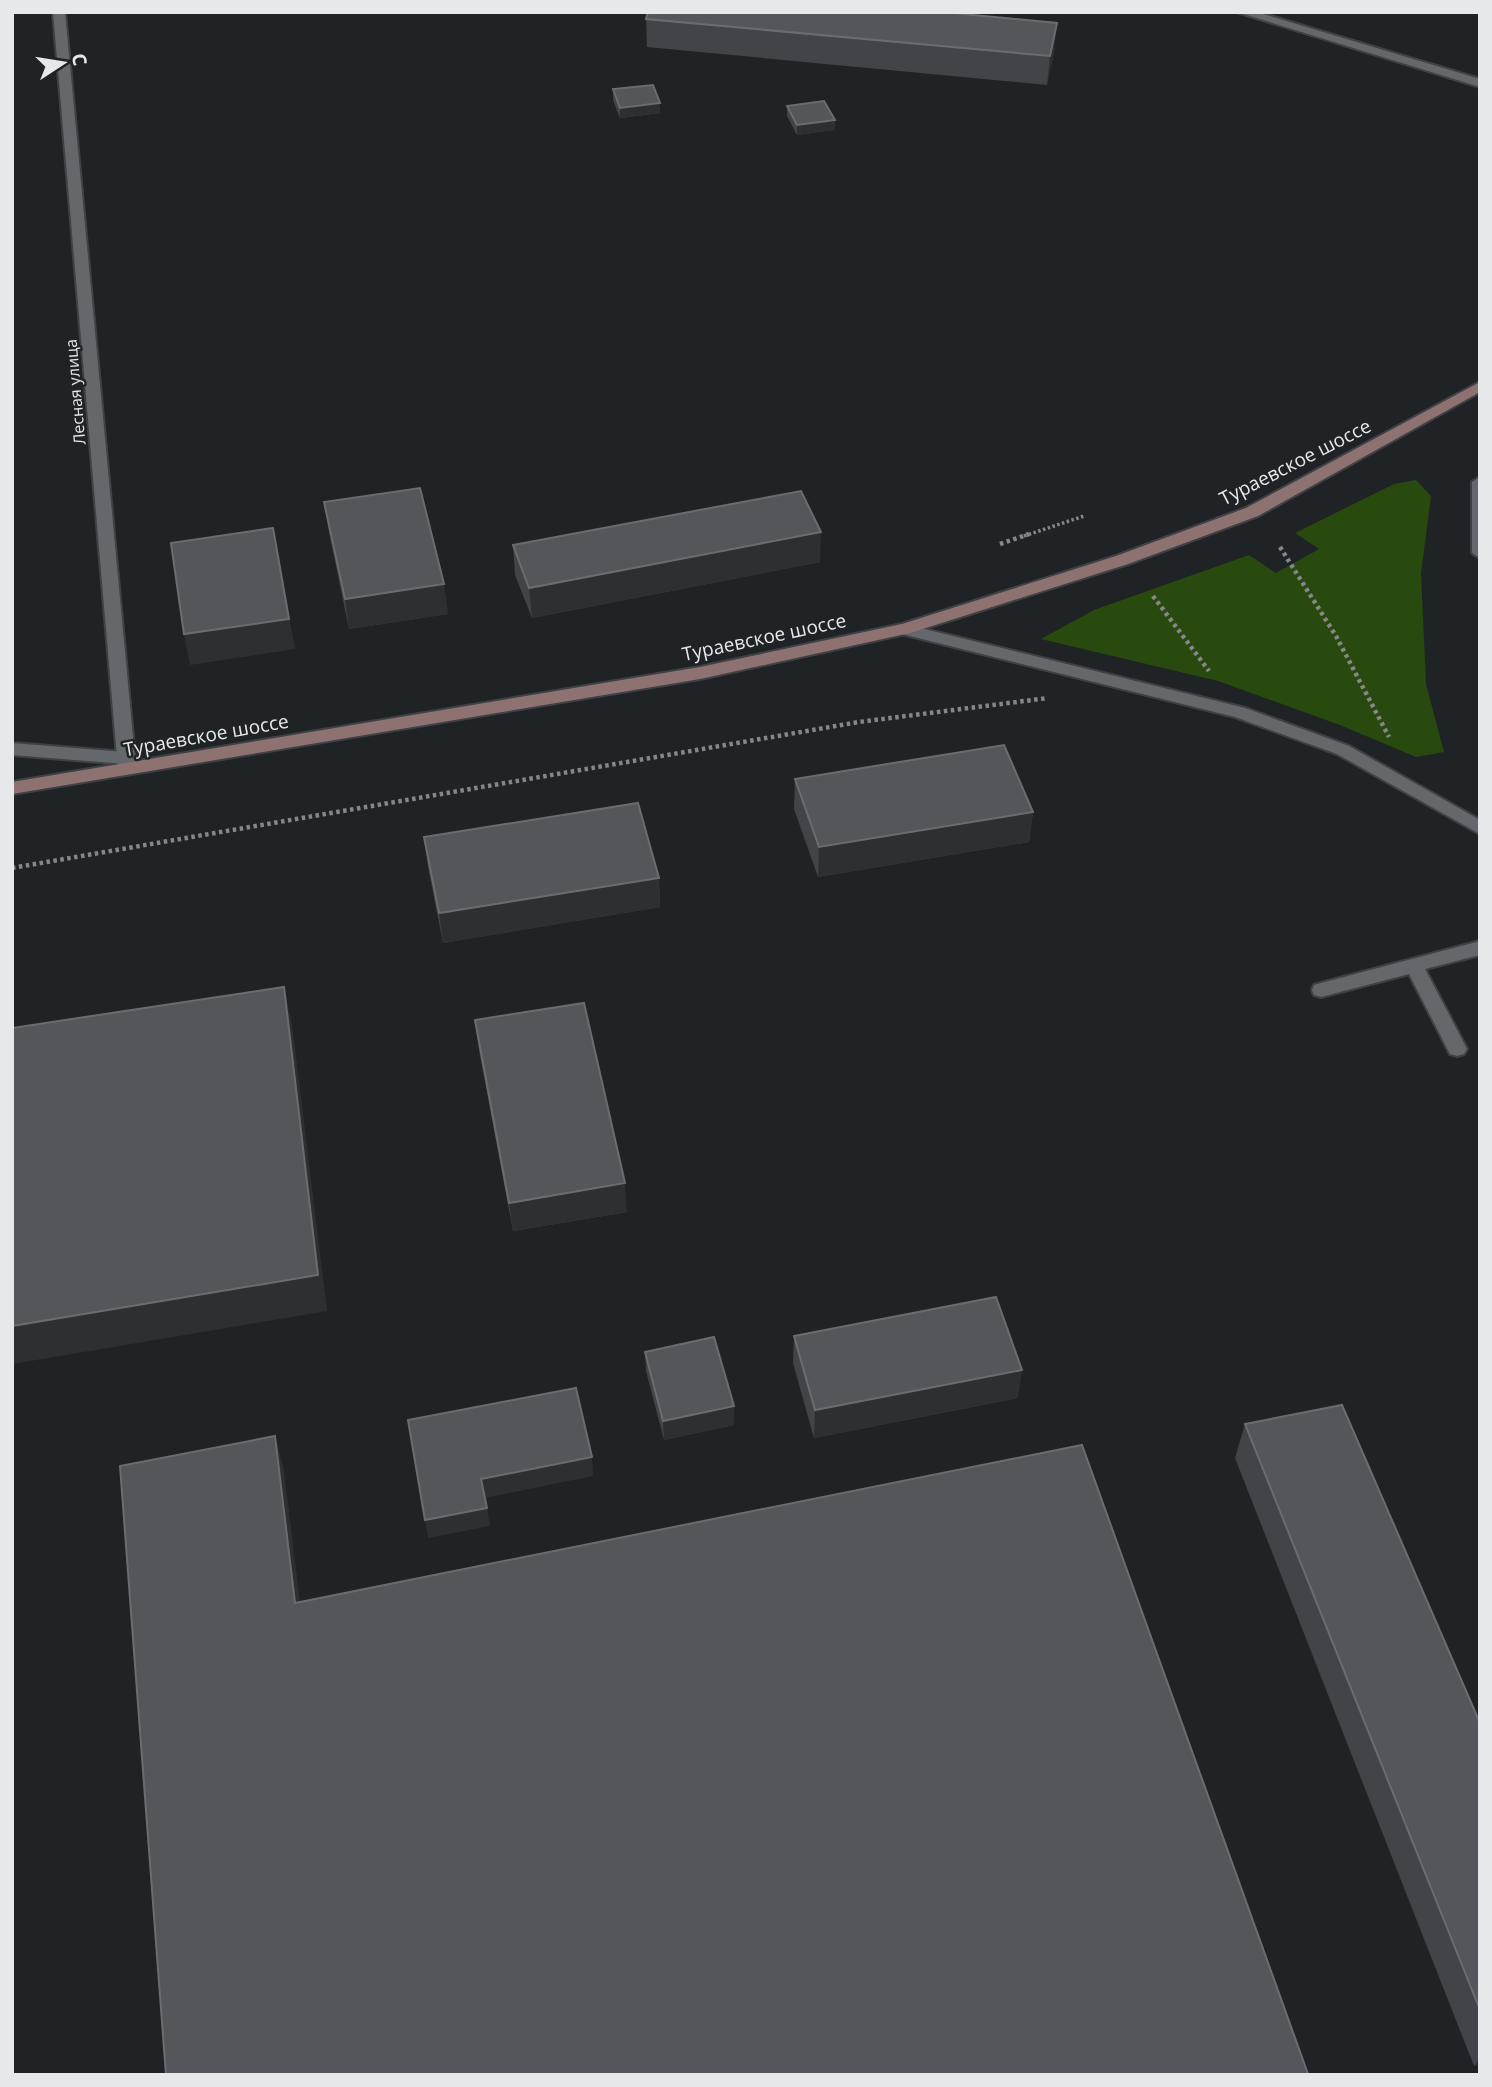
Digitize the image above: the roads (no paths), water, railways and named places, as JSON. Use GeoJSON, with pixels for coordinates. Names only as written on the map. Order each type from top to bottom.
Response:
{"type":"FeatureCollection","features":[{"type":"Feature","properties":{"kind":"main road","name":"Тураевское шоссе"},"geometry":{"type":"LineString","coordinates":[[12,788],[126,764],[701,673],[904,629],[1122,560],[1252,512],[1480,386]]}},
{"type":"Feature","properties":{"kind":"street","name":"Лесная улица"},"geometry":{"type":"LineString","coordinates":[[59,12],[126,764]]}},
{"type":"Feature","properties":{"kind":"street"},"geometry":{"type":"LineString","coordinates":[[1243,12],[1480,83]]}},
{"type":"Feature","properties":{"kind":"street"},"geometry":{"type":"LineString","coordinates":[[1480,482],[1480,553]]}},
{"type":"Feature","properties":{"kind":"street"},"geometry":{"type":"LineString","coordinates":[[904,629],[1239,712],[1343,750],[1480,828]]}},
{"type":"Feature","properties":{"kind":"street"},"geometry":{"type":"LineString","coordinates":[[12,750],[126,764]]}},
{"type":"Feature","properties":{"kind":"street"},"geometry":{"type":"LineString","coordinates":[[1321,990],[1480,948]]}},
{"type":"Feature","properties":{"kind":"street"},"geometry":{"type":"LineString","coordinates":[[1414,966],[1457,1049]]}}]}
